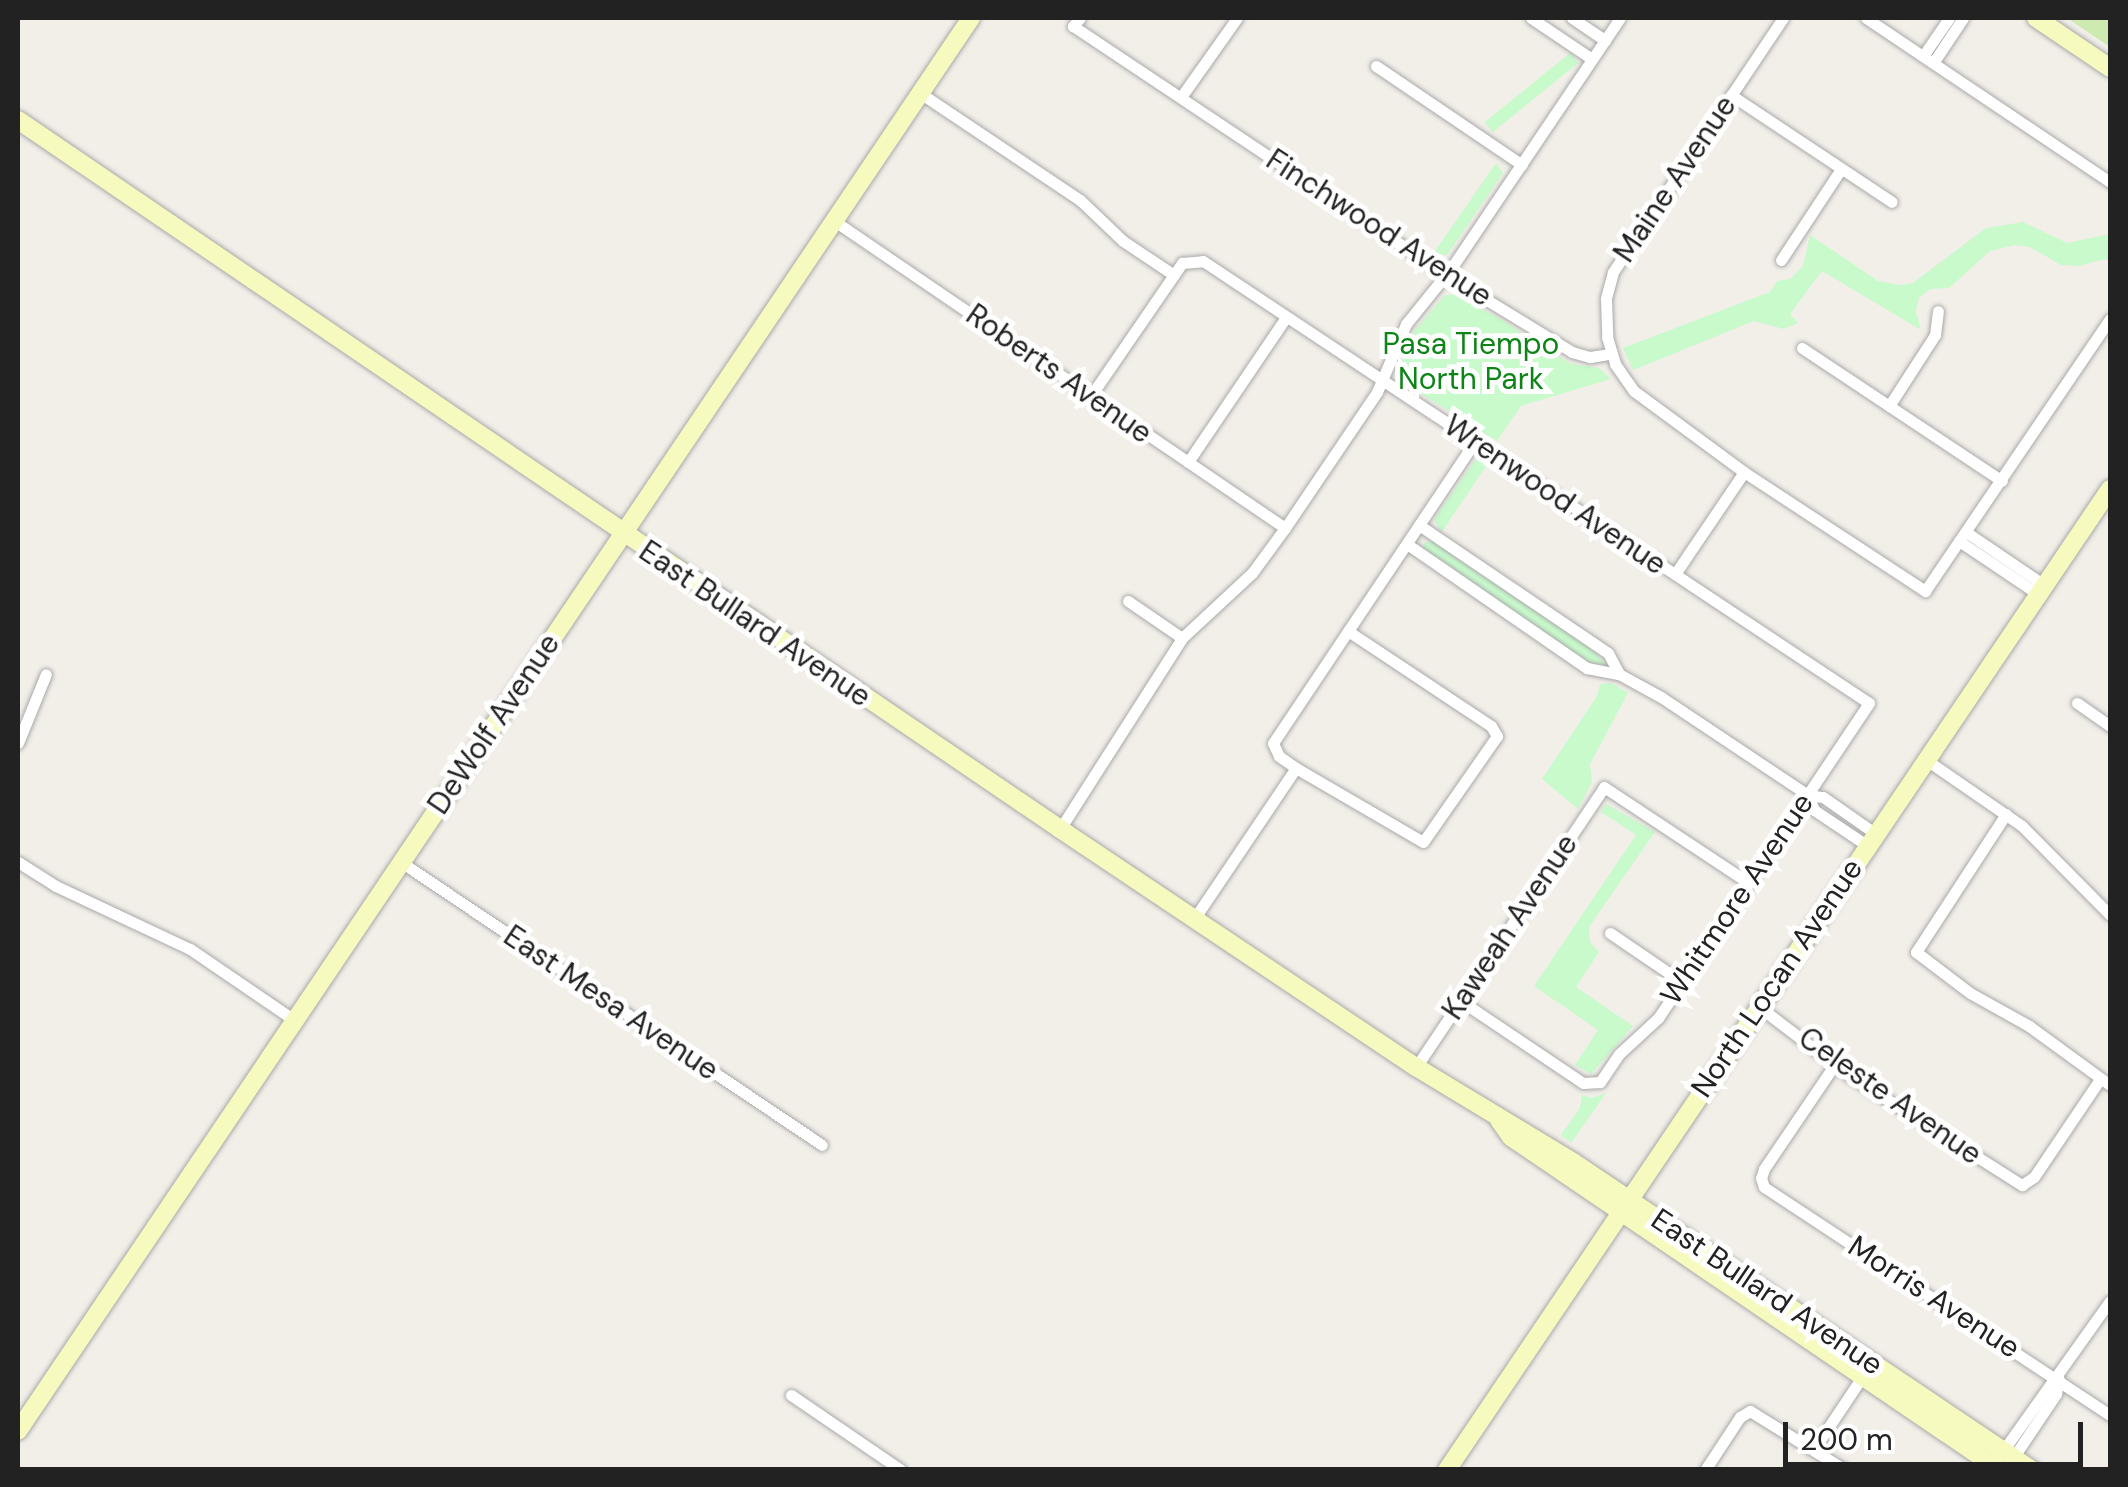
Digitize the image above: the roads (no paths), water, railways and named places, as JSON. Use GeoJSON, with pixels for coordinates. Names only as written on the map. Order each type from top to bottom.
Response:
{"type":"FeatureCollection","features":[{"type":"Feature","properties":{"kind":"street","name":"DeWolf Avenue"},"geometry":{"type":"LineString","coordinates":[[18,1431],[971,18]]}},
{"type":"Feature","properties":{"kind":"street"},"geometry":{"type":"LineString","coordinates":[[1181,98],[1236,18]]}},
{"type":"Feature","properties":{"kind":"street"},"geometry":{"type":"LineString","coordinates":[[1531,18],[1592,59]]}},
{"type":"Feature","properties":{"kind":"street"},"geometry":{"type":"LineString","coordinates":[[1572,18],[1605,40]]}},
{"type":"Feature","properties":{"kind":"street"},"geometry":{"type":"LineString","coordinates":[[1060,829],[1182,638],[1252,573],[1286,528],[1381,383],[1406,324],[1446,276],[1620,18]]}},
{"type":"Feature","properties":{"kind":"street","name":"Maine Avenue"},"geometry":{"type":"LineString","coordinates":[[1610,354],[1606,299],[1614,272],[1783,18]]}},
{"type":"Feature","properties":{"kind":"street"},"geometry":{"type":"LineString","coordinates":[[1866,18],[2110,182]]}},
{"type":"Feature","properties":{"kind":"street"},"geometry":{"type":"LineString","coordinates":[[1928,60],[1949,18]]}},
{"type":"Feature","properties":{"kind":"street"},"geometry":{"type":"LineString","coordinates":[[1928,60],[1963,18]]}},
{"type":"Feature","properties":{"kind":"street"},"geometry":{"type":"LineString","coordinates":[[2036,18],[2110,68]]}},
{"type":"Feature","properties":{"kind":"street","name":"Finchwood Avenue"},"geometry":{"type":"LineString","coordinates":[[1076,22],[1181,98],[1446,276],[1572,352],[1590,357],[1610,354]]}},
{"type":"Feature","properties":{"kind":"street"},"geometry":{"type":"LineString","coordinates":[[1376,66],[1522,165]]}},
{"type":"Feature","properties":{"kind":"street"},"geometry":{"type":"LineString","coordinates":[[920,94],[1080,200],[1123,241],[1174,275],[1090,397]]}},
{"type":"Feature","properties":{"kind":"street"},"geometry":{"type":"LineString","coordinates":[[1731,94],[1892,202]]}},
{"type":"Feature","properties":{"kind":"street","name":"East Bullard Avenue"},"geometry":{"type":"LineString","coordinates":[[18,120],[621,534],[1194,919],[1498,1120],[1517,1125],[1862,1378],[2003,1462],[2032,1470]]}},
{"type":"Feature","properties":{"kind":"street"},"geometry":{"type":"LineString","coordinates":[[1782,260],[1841,168]]}},
{"type":"Feature","properties":{"kind":"street","name":"Roberts Avenue"},"geometry":{"type":"LineString","coordinates":[[833,220],[1286,528]]}},
{"type":"Feature","properties":{"kind":"street","name":"Wrenwood Avenue"},"geometry":{"type":"LineString","coordinates":[[1174,275],[1189,260],[1203,261],[1381,383],[1476,440],[1869,703]]}},
{"type":"Feature","properties":{"kind":"street"},"geometry":{"type":"LineString","coordinates":[[1889,406],[1935,335],[1938,311]]}},
{"type":"Feature","properties":{"kind":"street"},"geometry":{"type":"LineString","coordinates":[[1188,462],[1286,318]]}},
{"type":"Feature","properties":{"kind":"street"},"geometry":{"type":"LineString","coordinates":[[1610,354],[1625,379],[1652,407],[1924,591],[2110,319]]}},
{"type":"Feature","properties":{"kind":"street"},"geometry":{"type":"LineString","coordinates":[[1802,348],[2002,481]]}},
{"type":"Feature","properties":{"kind":"street"},"geometry":{"type":"LineString","coordinates":[[1348,631],[1491,726],[1497,736],[1430,837],[1422,842],[1296,768],[1274,748],[1348,631],[1476,440]]}},
{"type":"Feature","properties":{"kind":"street"},"geometry":{"type":"LineString","coordinates":[[1674,574],[1744,472]]}},
{"type":"Feature","properties":{"kind":"street","name":"North Locan Avenue"},"geometry":{"type":"LineString","coordinates":[[1447,1470],[2041,590],[2107,502]]}},
{"type":"Feature","properties":{"kind":"street"},"geometry":{"type":"LineString","coordinates":[[1418,525],[1608,653],[1619,674]]}},
{"type":"Feature","properties":{"kind":"street"},"geometry":{"type":"LineString","coordinates":[[1962,537],[2041,590]]}},
{"type":"Feature","properties":{"kind":"street"},"geometry":{"type":"LineString","coordinates":[[1406,544],[1587,668],[1619,674],[1661,697],[1808,795],[1822,797],[1872,840]]}},
{"type":"Feature","properties":{"kind":"street"},"geometry":{"type":"LineString","coordinates":[[1128,601],[1182,638]]}},
{"type":"Feature","properties":{"kind":"street"},"geometry":{"type":"LineString","coordinates":[[18,743],[46,674]]}},
{"type":"Feature","properties":{"kind":"street","name":"Whitmore Avenue"},"geometry":{"type":"LineString","coordinates":[[1462,1000],[1594,1086],[1658,1018],[1869,703]]}},
{"type":"Feature","properties":{"kind":"street"},"geometry":{"type":"LineString","coordinates":[[2077,703],[2110,726]]}},
{"type":"Feature","properties":{"kind":"street"},"geometry":{"type":"LineString","coordinates":[[1926,759],[2006,814],[2110,916]]}},
{"type":"Feature","properties":{"kind":"street"},"geometry":{"type":"LineString","coordinates":[[1194,919],[1296,768]]}},
{"type":"Feature","properties":{"kind":"street","name":"Kaweah Avenue"},"geometry":{"type":"LineString","coordinates":[[1416,1067],[1604,787],[1748,883]]}},
{"type":"Feature","properties":{"kind":"street"},"geometry":{"type":"LineString","coordinates":[[2006,814],[1916,952],[1970,993],[2029,1026],[2105,1082]]}},
{"type":"Feature","properties":{"kind":"street"},"geometry":{"type":"LineString","coordinates":[[18,862],[56,886],[190,949],[294,1020]]}},
{"type":"Feature","properties":{"kind":"street","name":"East Mesa Avenue"},"geometry":{"type":"LineString","coordinates":[[401,862],[822,1145]]}},
{"type":"Feature","properties":{"kind":"street"},"geometry":{"type":"LineString","coordinates":[[1610,933],[1682,982]]}},
{"type":"Feature","properties":{"kind":"street","name":"Celeste Avenue"},"geometry":{"type":"LineString","coordinates":[[1758,1006],[1835,1064],[2022,1185],[2034,1177],[2105,1082]]}},
{"type":"Feature","properties":{"kind":"street","name":"Morris Avenue"},"geometry":{"type":"LineString","coordinates":[[1835,1064],[1760,1178],[1764,1186],[2110,1414]]}},
{"type":"Feature","properties":{"kind":"street","name":"East Bullard Avenue"},"geometry":{"type":"LineString","coordinates":[[1624,1205],[2003,1462]]}},
{"type":"Feature","properties":{"kind":"street"},"geometry":{"type":"LineString","coordinates":[[2003,1462],[2056,1394],[2058,1379],[2110,1301]]}},
{"type":"Feature","properties":{"kind":"street"},"geometry":{"type":"LineString","coordinates":[[1814,1449],[1862,1378]]}},
{"type":"Feature","properties":{"kind":"street"},"geometry":{"type":"LineString","coordinates":[[791,1396],[900,1470]]}},
{"type":"Feature","properties":{"kind":"street"},"geometry":{"type":"LineString","coordinates":[[1705,1470],[1740,1417],[1750,1411],[1845,1470]]}},
{"type":"Feature","properties":{"kind":"park label","name":"Pasa Tiempo North Park"},"geometry":{"type":"Point","coordinates":[1471,361]}}]}
